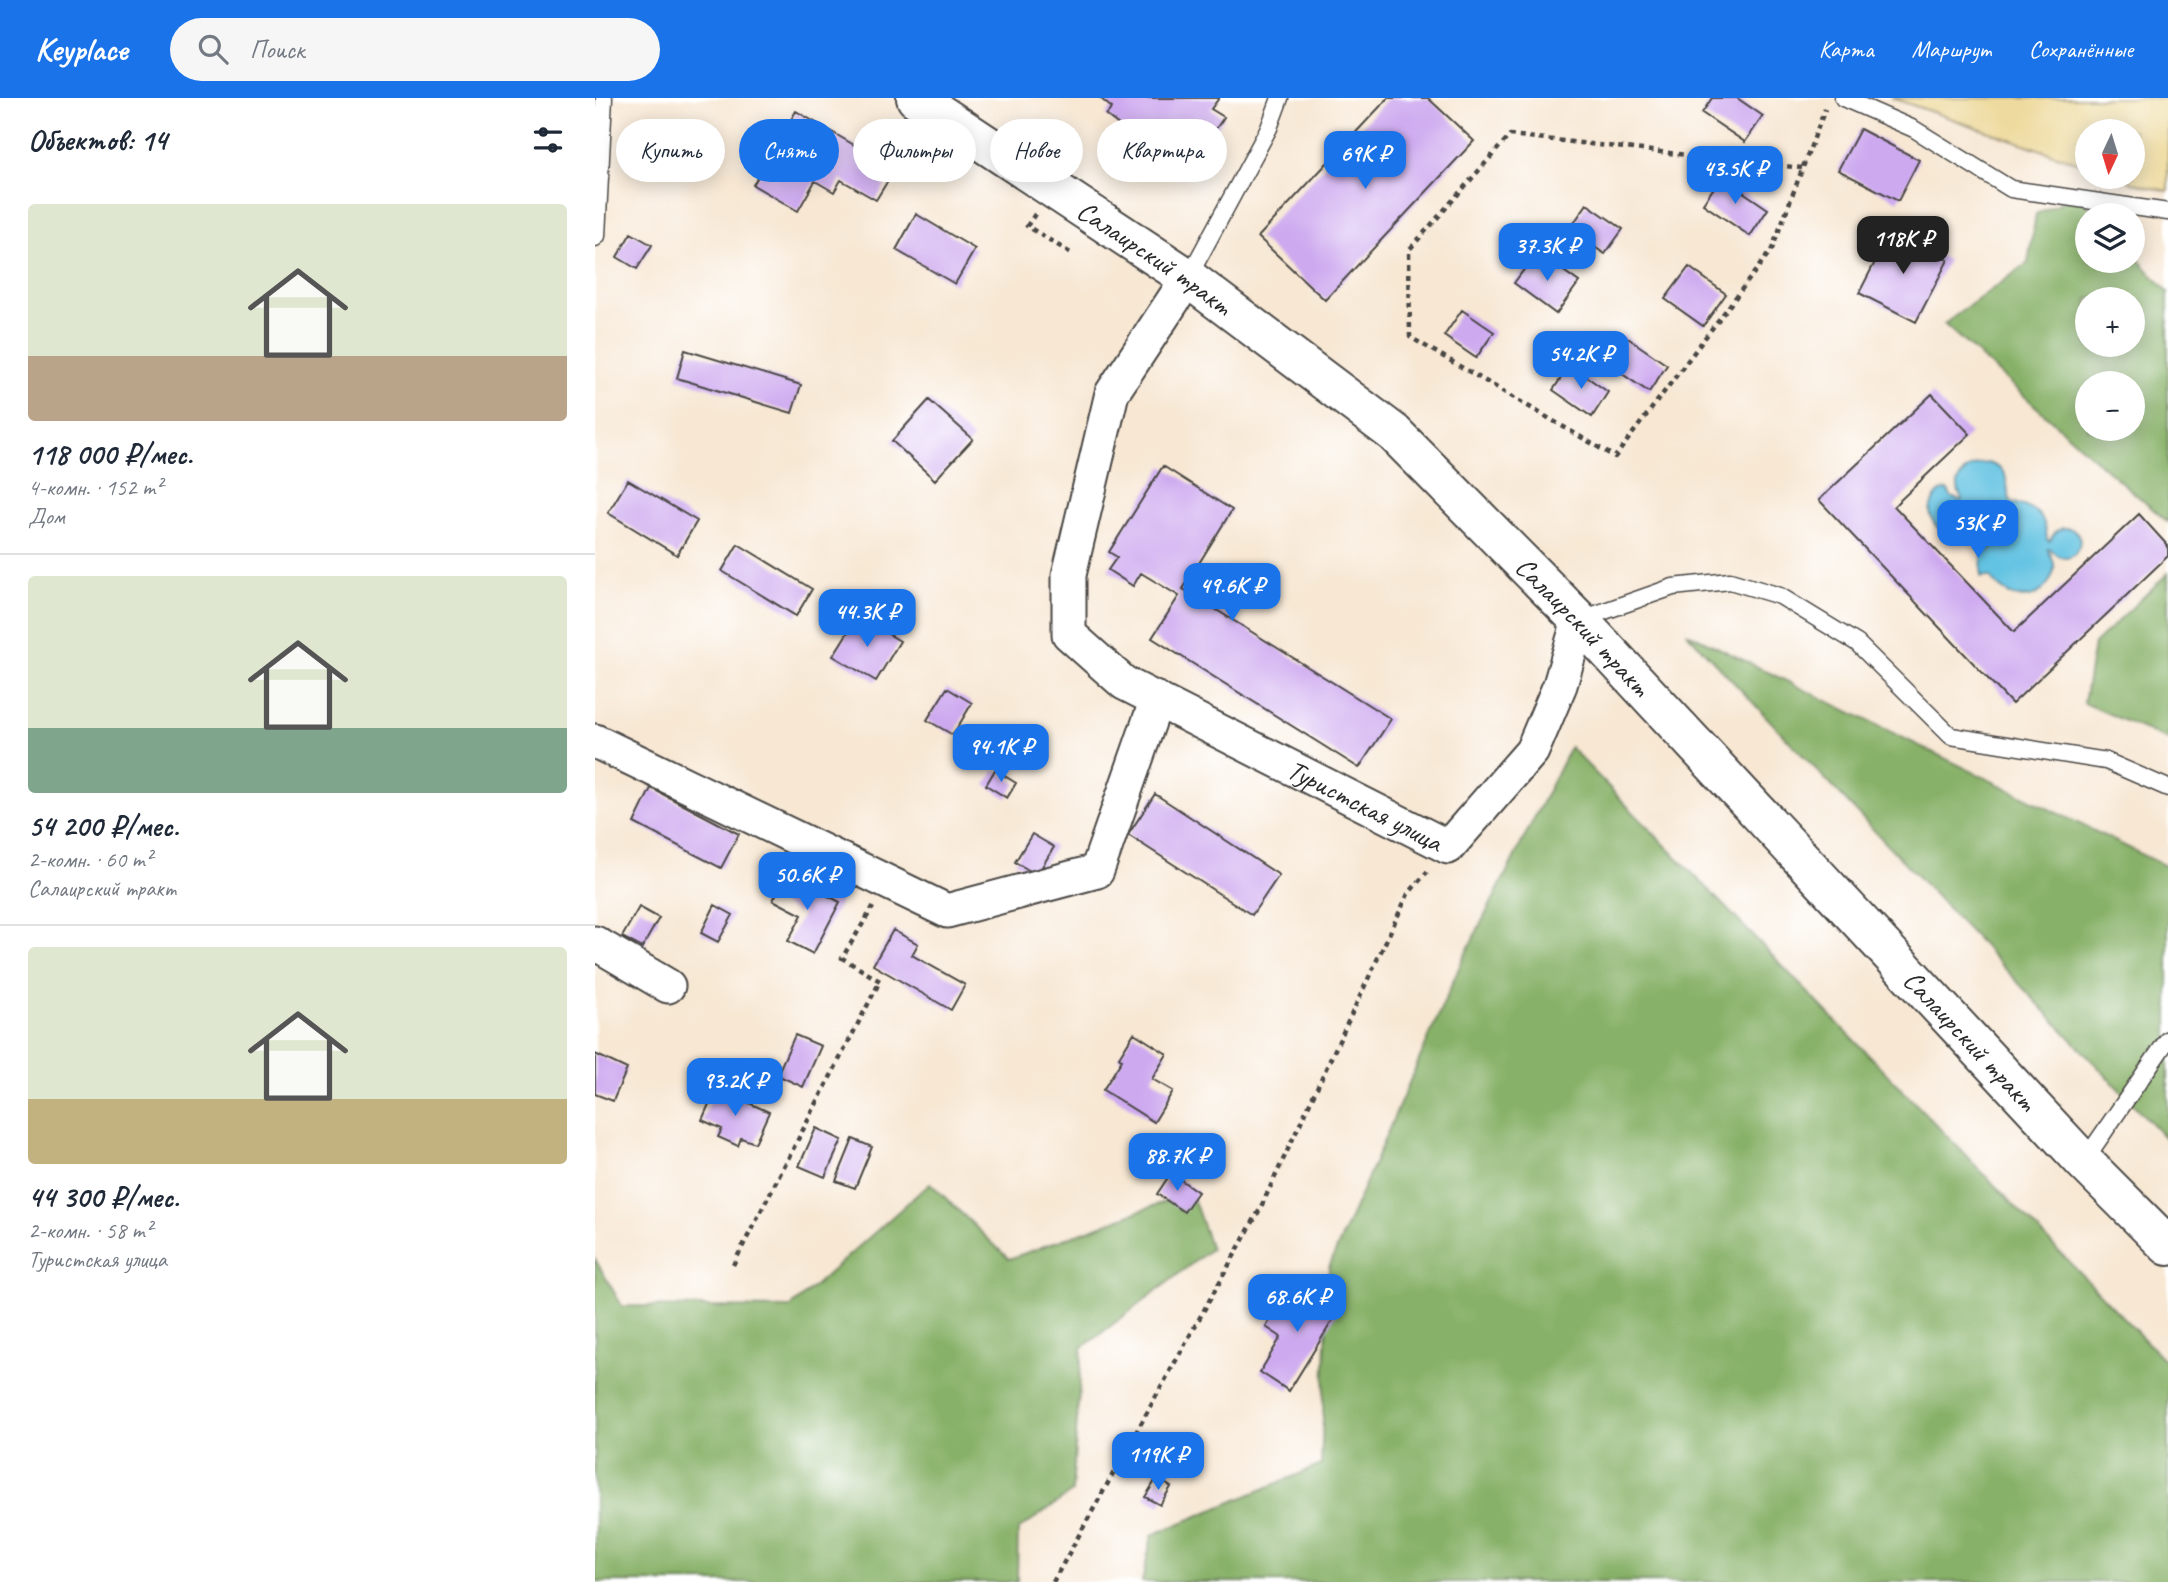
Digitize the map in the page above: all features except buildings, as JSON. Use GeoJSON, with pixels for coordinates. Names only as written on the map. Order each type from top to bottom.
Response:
{"type":"FeatureCollection","features":[{"type":"Feature","properties":{"kind":"street","name":"Салаирский тракт"},"geometry":{"type":"LineString","coordinates":[[916,98],[1188,278],[1394,433],[1579,620],[2084,1162],[2168,1246]]}},
{"type":"Feature","properties":{"kind":"street","name":"Туристская улица"},"geometry":{"type":"LineString","coordinates":[[1188,278],[1112,393],[1069,575],[1069,634],[1124,683],[1448,848],[1532,751],[1560,685],[1579,620]]}},
{"type":"Feature","properties":{"kind":"street"},"geometry":{"type":"LineString","coordinates":[[595,741],[947,911],[1097,871],[1157,699]]}},
{"type":"Feature","properties":{"kind":"street"},"geometry":{"type":"LineString","coordinates":[[595,943],[668,986]]}},
{"type":"Feature","properties":{"kind":"lane"},"geometry":{"type":"LineString","coordinates":[[595,238],[604,98]]}},
{"type":"Feature","properties":{"kind":"lane"},"geometry":{"type":"LineString","coordinates":[[1188,278],[1269,128],[1279,98]]}},
{"type":"Feature","properties":{"kind":"lane"},"geometry":{"type":"LineString","coordinates":[[1843,98],[1914,129],[2011,189],[2168,212]]}},
{"type":"Feature","properties":{"kind":"lane"},"geometry":{"type":"LineString","coordinates":[[1579,620],[1673,587],[1730,581],[1780,596],[1857,643],[1951,736],[2106,761],[2168,788]]}},
{"type":"Feature","properties":{"kind":"lane"},"geometry":{"type":"LineString","coordinates":[[2084,1162],[2168,1039]]}},
{"type":"Feature","properties":{"kind":"path"},"geometry":{"type":"LineString","coordinates":[[1802,168],[1510,135],[1409,250],[1410,337],[1615,457],[1772,249],[1829,98]]}},
{"type":"Feature","properties":{"kind":"path"},"geometry":{"type":"LineString","coordinates":[[1053,1582],[1259,1211],[1408,894],[1448,848]]}},
{"type":"Feature","properties":{"kind":"path"},"geometry":{"type":"LineString","coordinates":[[733,1265],[880,981],[842,958],[888,883]]}},
{"type":"Feature","properties":{"kind":"green space"},"geometry":{"type":"Polygon","coordinates":[[[2078,194],[2086,203],[2075,203],[2075,273],[2145,273],[2145,267],[2168,292],[2168,522],[2099,463],[1944,324],[2028,263],[2036,214],[2078,194]]]}},
{"type":"Feature","properties":{"kind":"green space"},"geometry":{"type":"Polygon","coordinates":[[[2168,573],[2168,740],[2084,703],[2094,644],[2168,573]]]}},
{"type":"Feature","properties":{"kind":"green space"},"geometry":{"type":"Polygon","coordinates":[[[1686,632],[2168,867],[2168,1141],[1686,632]]]}},
{"type":"Feature","properties":{"kind":"green space"},"geometry":{"type":"Polygon","coordinates":[[[1570,747],[2168,1364],[2168,1582],[1142,1582],[1152,1535],[1321,1465],[1329,1267],[1462,961],[1570,747]]]}},
{"type":"Feature","properties":{"kind":"green space"},"geometry":{"type":"Polygon","coordinates":[[[930,1183],[1009,1259],[1191,1192],[1211,1249],[1082,1348],[1072,1492],[1018,1530],[1017,1582],[595,1582],[595,1259],[622,1306],[790,1308],[930,1183]]]}},
{"type":"Feature","properties":{"kind":"sand"},"geometry":{"type":"Polygon","coordinates":[[[1892,98],[2168,98],[2168,191],[2145,186],[2145,119],[2075,119],[2075,161],[1892,98]]]}},
{"type":"Feature","properties":{"kind":"water"},"geometry":{"type":"Polygon","coordinates":[[[1988,463],[2005,474],[2011,502],[2038,514],[2044,524],[2047,540],[2050,541],[2056,532],[2064,528],[2075,531],[2079,536],[2077,550],[2067,558],[2048,549],[2054,563],[2053,574],[2046,586],[2032,596],[2024,598],[2009,594],[1990,577],[1981,577],[1982,553],[1991,549],[1999,535],[1991,516],[1971,510],[1969,523],[1963,531],[1955,534],[1937,527],[1932,519],[1931,509],[1938,494],[1948,490],[1951,497],[1961,501],[1959,479],[1973,466],[1988,463]]]}}]}
